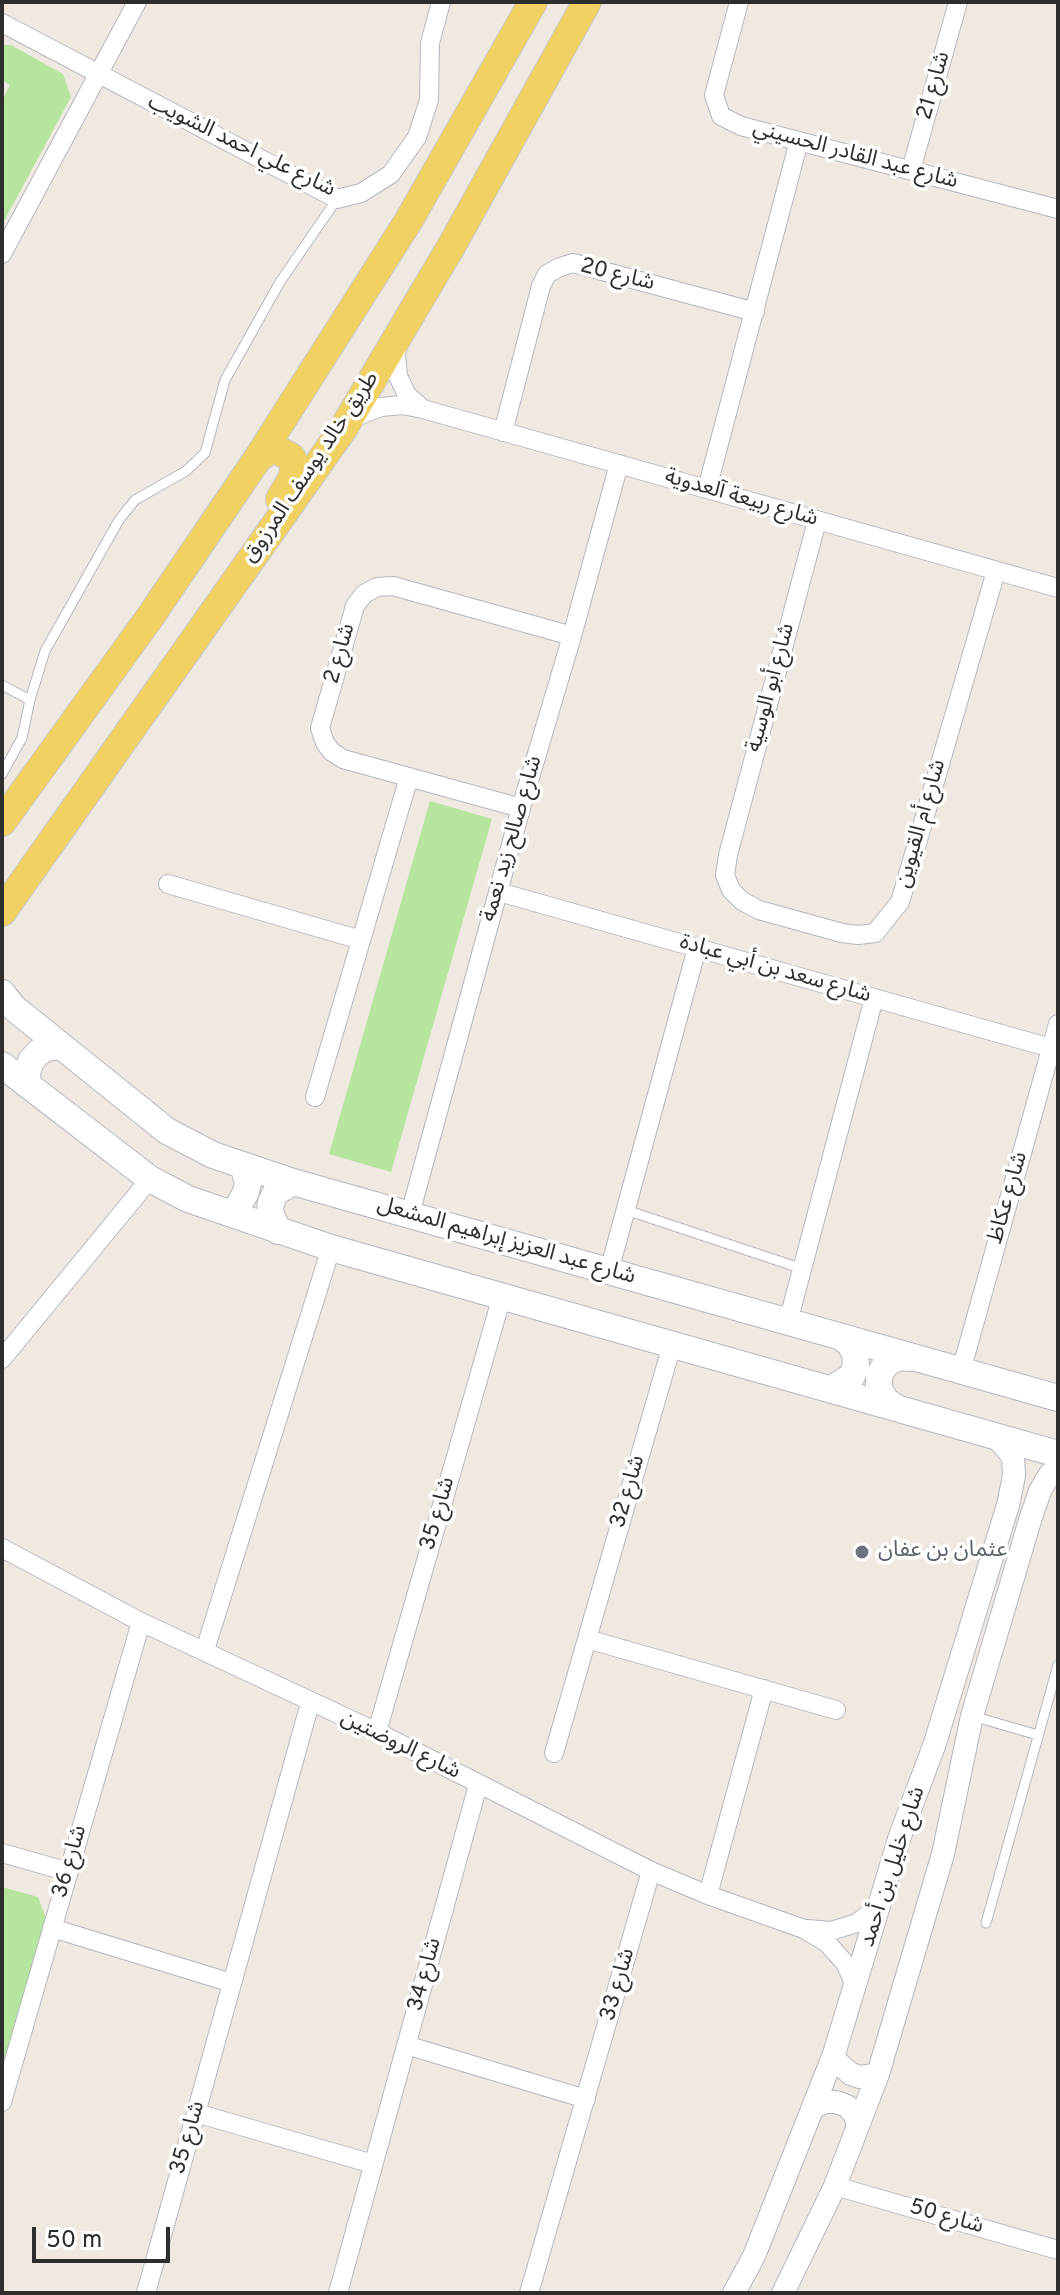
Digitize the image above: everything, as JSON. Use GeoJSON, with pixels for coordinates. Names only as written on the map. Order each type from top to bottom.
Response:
{"type":"FeatureCollection","features":[{"type":"Feature","properties":{"kind":"main road"},"geometry":{"type":"LineString","coordinates":[[2,822],[142,629],[258,458],[409,220],[533,2]]}},
{"type":"Feature","properties":{"kind":"main road","name":"طريق خالد يوسف المرزوق"},"geometry":{"type":"LineString","coordinates":[[2,912],[343,429],[401,333],[587,2]]}},
{"type":"Feature","properties":{"kind":"main road"},"geometry":{"type":"LineString","coordinates":[[169,675],[211,598],[292,479],[295,465],[289,454],[273,450],[258,458]]}},
{"type":"Feature","properties":{"kind":"main road","name":"شارع عبد العزيز إبراهيم المشعل"},"geometry":{"type":"LineString","coordinates":[[2,993],[14,1008],[62,1047],[167,1131],[193,1146],[293,1182],[1058,1398]]}},
{"type":"Feature","properties":{"kind":"main road"},"geometry":{"type":"LineString","coordinates":[[28,1085],[27,1073],[31,1061],[39,1052],[50,1047],[62,1047]]}},
{"type":"Feature","properties":{"kind":"main road"},"geometry":{"type":"LineString","coordinates":[[2,1065],[150,1179],[188,1199],[331,1248],[1058,1454]]}},
{"type":"Feature","properties":{"kind":"main road"},"geometry":{"type":"LineString","coordinates":[[229,1213],[237,1208],[246,1192],[248,1183],[243,1165]]}},
{"type":"Feature","properties":{"kind":"main road"},"geometry":{"type":"LineString","coordinates":[[278,1231],[272,1222],[271,1202],[276,1192],[293,1182]]}},
{"type":"Feature","properties":{"kind":"main road"},"geometry":{"type":"LineString","coordinates":[[832,1389],[852,1376],[856,1365],[850,1344],[841,1337]]}},
{"type":"Feature","properties":{"kind":"main road"},"geometry":{"type":"LineString","coordinates":[[897,1408],[886,1401],[879,1389],[879,1375],[886,1364],[898,1357],[911,1358]]}},
{"type":"Feature","properties":{"kind":"street"},"geometry":{"type":"LineString","coordinates":[[2,254],[137,2]]}},
{"type":"Feature","properties":{"kind":"street","name":"شارع علي احمد الشويب"},"geometry":{"type":"LineString","coordinates":[[2,23],[337,199],[361,193],[391,174],[417,137],[429,100],[430,43],[441,2]]}},
{"type":"Feature","properties":{"kind":"street","name":"شارع عبد القادر الحسيني"},"geometry":{"type":"LineString","coordinates":[[739,2],[714,95],[721,116],[741,126],[1058,209]]}},
{"type":"Feature","properties":{"kind":"street","name":"شارع 21"},"geometry":{"type":"LineString","coordinates":[[911,170],[958,2]]}},
{"type":"Feature","properties":{"kind":"street"},"geometry":{"type":"LineString","coordinates":[[707,489],[799,141]]}},
{"type":"Feature","properties":{"kind":"street","name":"شارع 20"},"geometry":{"type":"LineString","coordinates":[[503,432],[541,286],[547,274],[560,267],[573,263],[755,312]]}},
{"type":"Feature","properties":{"kind":"street"},"geometry":{"type":"LineString","coordinates":[[401,333],[396,354],[398,376],[407,395],[423,409]]}},
{"type":"Feature","properties":{"kind":"street","name":"شارع ربيعة آلعدوية"},"geometry":{"type":"LineString","coordinates":[[343,429],[360,415],[381,407],[402,405],[423,409],[1058,588]]}},
{"type":"Feature","properties":{"kind":"street","name":"شارع صالح زيد نعمة"},"geometry":{"type":"LineString","coordinates":[[410,1214],[619,464]]}},
{"type":"Feature","properties":{"kind":"street","name":"شارع أبو الوسية"},"geometry":{"type":"LineString","coordinates":[[728,855],[817,521]]}},
{"type":"Feature","properties":{"kind":"street","name":"شارع أم القيوين"},"geometry":{"type":"LineString","coordinates":[[728,855],[725,875],[731,890],[742,901],[759,910],[858,935],[875,933],[888,920],[900,902],[996,571]]}},
{"type":"Feature","properties":{"kind":"street","name":"شارع 2"},"geometry":{"type":"LineString","coordinates":[[521,808],[343,759],[325,743],[320,728],[355,606],[364,594],[377,587],[393,586],[572,636]]}},
{"type":"Feature","properties":{"kind":"street"},"geometry":{"type":"LineString","coordinates":[[315,1097],[409,777]]}},
{"type":"Feature","properties":{"kind":"street"},"geometry":{"type":"LineString","coordinates":[[168,884],[361,940]]}},
{"type":"Feature","properties":{"kind":"street","name":"شارع سعد بن أبي عبادة"},"geometry":{"type":"LineString","coordinates":[[499,892],[1051,1048]]}},
{"type":"Feature","properties":{"kind":"street"},"geometry":{"type":"LineString","coordinates":[[609,1271],[697,948]]}},
{"type":"Feature","properties":{"kind":"street"},"geometry":{"type":"LineString","coordinates":[[788,1322],[874,998]]}},
{"type":"Feature","properties":{"kind":"street","name":"شارع عكاظ"},"geometry":{"type":"LineString","coordinates":[[961,1371],[1058,1024]]}},
{"type":"Feature","properties":{"kind":"street"},"geometry":{"type":"LineString","coordinates":[[2,1359],[150,1179]]}},
{"type":"Feature","properties":{"kind":"street"},"geometry":{"type":"LineString","coordinates":[[205,1650],[331,1248]]}},
{"type":"Feature","properties":{"kind":"street","name":"شارع 35"},"geometry":{"type":"LineString","coordinates":[[377,1732],[502,1296]]}},
{"type":"Feature","properties":{"kind":"street","name":"شارع 32"},"geometry":{"type":"LineString","coordinates":[[554,1753],[672,1345]]}},
{"type":"Feature","properties":{"kind":"street","name":"شارع خليل بن أحمد"},"geometry":{"type":"LineString","coordinates":[[740,2289],[834,2054],[878,1907],[934,1746],[1008,1505],[1014,1476],[1013,1457],[996,1436]]}},
{"type":"Feature","properties":{"kind":"street","name":"شارع خليل بن أحمد"},"geometry":{"type":"LineString","coordinates":[[783,2293],[835,2186],[878,2074],[939,1867],[972,1716],[1040,1491],[1050,1474],[1058,1471]]}},
{"type":"Feature","properties":{"kind":"street","name":"شارع الروضتين"},"geometry":{"type":"LineString","coordinates":[[2,1548],[141,1622],[377,1732],[651,1871],[804,1929],[827,1943],[845,1963],[856,1987]]}},
{"type":"Feature","properties":{"kind":"street","name":"شارع 36"},"geometry":{"type":"LineString","coordinates":[[2,2102],[141,1622]]}},
{"type":"Feature","properties":{"kind":"street"},"geometry":{"type":"LineString","coordinates":[[587,1639],[836,1710]]}},
{"type":"Feature","properties":{"kind":"street"},"geometry":{"type":"LineString","coordinates":[[708,1895],[764,1689]]}},
{"type":"Feature","properties":{"kind":"street","name":"شارع 35"},"geometry":{"type":"LineString","coordinates":[[146,2293],[310,1703]]}},
{"type":"Feature","properties":{"kind":"street","name":"شارع 34"},"geometry":{"type":"LineString","coordinates":[[338,2293],[478,1785]]}},
{"type":"Feature","properties":{"kind":"street"},"geometry":{"type":"LineString","coordinates":[[908,1816],[916,1812],[935,1813],[948,1826]]}},
{"type":"Feature","properties":{"kind":"street"},"geometry":{"type":"LineString","coordinates":[[2,1853],[69,1872]]}},
{"type":"Feature","properties":{"kind":"street","name":"شارع 33"},"geometry":{"type":"LineString","coordinates":[[529,2293],[651,1871]]}},
{"type":"Feature","properties":{"kind":"street","name":"شارع الروضتين"},"geometry":{"type":"LineString","coordinates":[[804,1929],[831,1931],[857,1923],[878,1907]]}},
{"type":"Feature","properties":{"kind":"street"},"geometry":{"type":"LineString","coordinates":[[52,1928],[232,1983]]}},
{"type":"Feature","properties":{"kind":"street"},"geometry":{"type":"LineString","coordinates":[[406,2045],[586,2099]]}},
{"type":"Feature","properties":{"kind":"street"},"geometry":{"type":"LineString","coordinates":[[834,2054],[837,2062],[851,2074],[860,2077],[878,2074]]}},
{"type":"Feature","properties":{"kind":"street"},"geometry":{"type":"LineString","coordinates":[[814,2107],[825,2102],[847,2106],[855,2115],[858,2126]]}},
{"type":"Feature","properties":{"kind":"street"},"geometry":{"type":"LineString","coordinates":[[196,2113],[373,2164]]}},
{"type":"Feature","properties":{"kind":"street","name":"شارع 50"},"geometry":{"type":"LineString","coordinates":[[835,2186],[1058,2250]]}},
{"type":"Feature","properties":{"kind":"lane"},"geometry":{"type":"LineString","coordinates":[[2,774],[22,738],[45,651],[119,520],[135,500],[186,471],[205,453],[225,380],[280,282],[337,199]]}},
{"type":"Feature","properties":{"kind":"lane"},"geometry":{"type":"LineString","coordinates":[[2,685],[30,700]]}},
{"type":"Feature","properties":{"kind":"lane"},"geometry":{"type":"LineString","coordinates":[[626,1210],[803,1269]]}},
{"type":"Feature","properties":{"kind":"lane"},"geometry":{"type":"LineString","coordinates":[[986,1923],[1058,1665]]}},
{"type":"Feature","properties":{"kind":"lane"},"geometry":{"type":"LineString","coordinates":[[972,1716],[1038,1735]]}},
{"type":"Feature","properties":{"kind":"green space"},"geometry":{"type":"Polygon","coordinates":[[[2,45],[11,45],[63,74],[71,97],[2,225],[2,101],[10,85],[2,80],[2,45]]]}},
{"type":"Feature","properties":{"kind":"green space"},"geometry":{"type":"Polygon","coordinates":[[[430,801],[492,819],[391,1172],[329,1154],[430,801]]]}},
{"type":"Feature","properties":{"kind":"green space"},"geometry":{"type":"Polygon","coordinates":[[[2,1887],[38,1897],[46,1918],[2,2071],[2,1887]]]}},
{"type":"Feature","properties":{"kind":"place","name":"عثمان بن عفان"},"geometry":{"type":"Point","coordinates":[862,1552]}}]}
